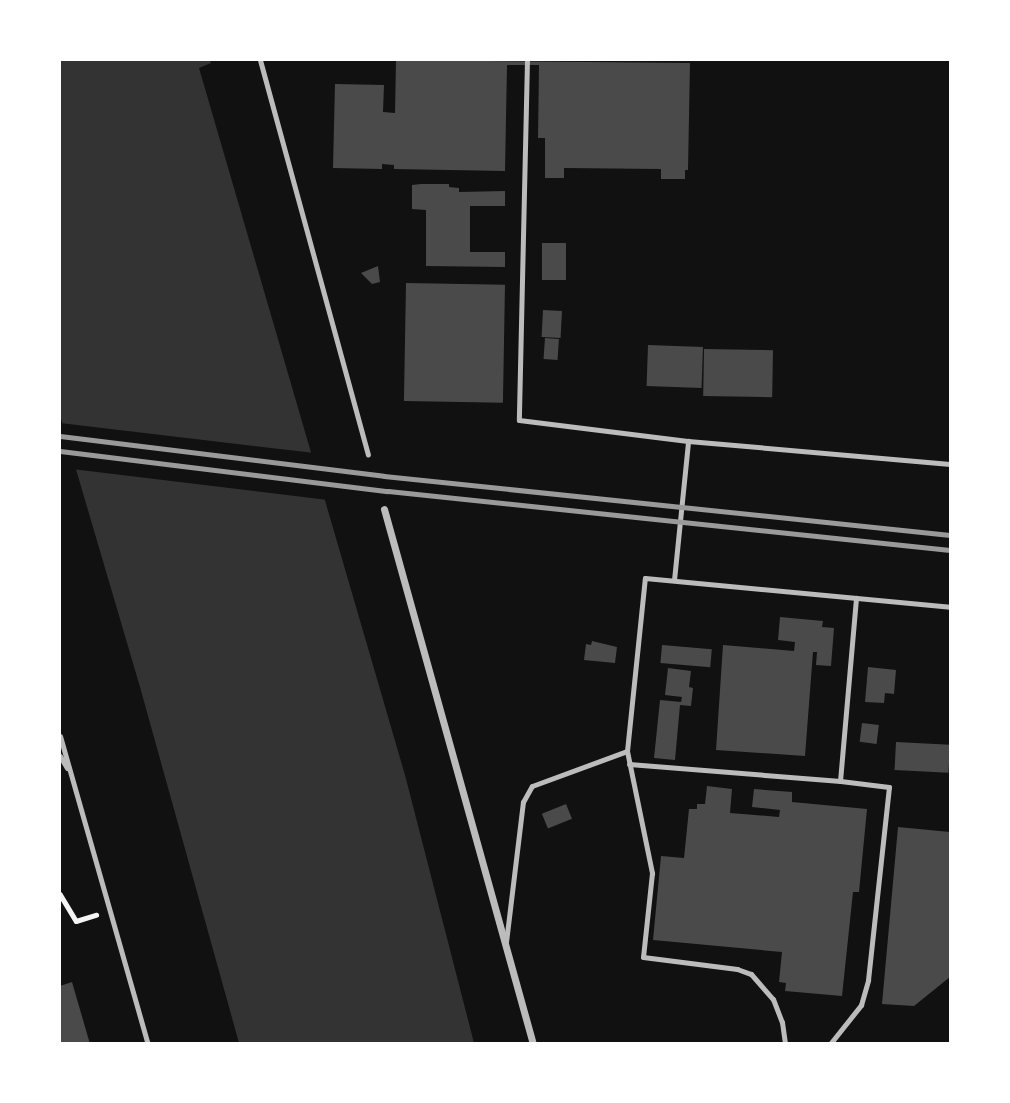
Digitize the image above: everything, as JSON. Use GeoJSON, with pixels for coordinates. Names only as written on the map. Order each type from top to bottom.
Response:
{"type":"FeatureCollection","features":[{"type":"Feature","properties":{"kind":"street"},"geometry":{"type":"LineString","coordinates":[[384,509],[505,953],[533,1044]]}},
{"type":"Feature","properties":{"kind":"lane"},"geometry":{"type":"LineString","coordinates":[[260,60],[368,456]]}},
{"type":"Feature","properties":{"kind":"lane"},"geometry":{"type":"LineString","coordinates":[[527,60],[519,421],[688,441],[950,464]]}},
{"type":"Feature","properties":{"kind":"lane"},"geometry":{"type":"LineString","coordinates":[[674,580],[688,441]]}},
{"type":"Feature","properties":{"kind":"lane"},"geometry":{"type":"LineString","coordinates":[[785,1044],[782,1022],[773,999],[751,974],[737,969],[643,957],[652,873],[627,751],[645,578],[950,607]]}},
{"type":"Feature","properties":{"kind":"lane"},"geometry":{"type":"LineString","coordinates":[[840,781],[856,598]]}},
{"type":"Feature","properties":{"kind":"lane"},"geometry":{"type":"LineString","coordinates":[[60,736],[148,1044]]}},
{"type":"Feature","properties":{"kind":"lane"},"geometry":{"type":"LineString","coordinates":[[505,953],[523,802],[532,786],[627,751]]}},
{"type":"Feature","properties":{"kind":"lane"},"geometry":{"type":"LineString","coordinates":[[60,756],[71,775]]}},
{"type":"Feature","properties":{"kind":"lane"},"geometry":{"type":"LineString","coordinates":[[629,764],[889,787],[868,980],[862,1005],[830,1044]]}},
{"type":"Feature","properties":{"kind":"path"},"geometry":{"type":"LineString","coordinates":[[60,894],[76,921],[110,911]]}},
{"type":"Feature","properties":{"kind":"shaded area"},"geometry":{"type":"Polygon","coordinates":[[[60,60],[210,60],[211,63],[199,68],[405,775],[474,1043],[239,1043],[140,687],[60,415],[60,60]]]}},
{"type":"Feature","properties":{"kind":"pier"},"geometry":{"type":"Polygon","coordinates":[[[60,423],[314,453],[328,500],[72,469],[60,423]]]}},
{"type":"Feature","properties":{"kind":"building"},"geometry":{"type":"Polygon","coordinates":[[[396,60],[690,63],[688,170],[685,170],[685,179],[661,179],[661,169],[564,168],[564,178],[545,178],[545,138],[538,138],[539,65],[507,65],[505,171],[394,169],[394,165],[382,164],[382,169],[333,168],[335,84],[384,85],[383,112],[395,113],[396,60]]]}},
{"type":"Feature","properties":{"kind":"building"},"geometry":{"type":"Polygon","coordinates":[[[449,184],[449,187],[459,188],[459,192],[505,191],[505,206],[470,206],[470,252],[505,252],[505,267],[426,266],[426,210],[412,209],[412,185],[449,184]]]}},
{"type":"Feature","properties":{"kind":"building"},"geometry":{"type":"Polygon","coordinates":[[[542,243],[566,243],[566,280],[542,280],[542,243]]]}},
{"type":"Feature","properties":{"kind":"building"},"geometry":{"type":"Polygon","coordinates":[[[378,266],[380,282],[372,284],[361,273],[378,266]]]}},
{"type":"Feature","properties":{"kind":"building"},"geometry":{"type":"Polygon","coordinates":[[[406,283],[505,285],[503,403],[404,401],[406,283]]]}},
{"type":"Feature","properties":{"kind":"building"},"geometry":{"type":"Polygon","coordinates":[[[543,310],[562,311],[561,338],[542,337],[543,310]]]}},
{"type":"Feature","properties":{"kind":"building"},"geometry":{"type":"Polygon","coordinates":[[[545,338],[559,339],[558,360],[544,359],[545,338]]]}},
{"type":"Feature","properties":{"kind":"building"},"geometry":{"type":"Polygon","coordinates":[[[648,345],[703,347],[702,388],[647,386],[648,345]]]}},
{"type":"Feature","properties":{"kind":"building"},"geometry":{"type":"Polygon","coordinates":[[[704,349],[773,350],[772,397],[703,396],[704,349]]]}},
{"type":"Feature","properties":{"kind":"building"},"geometry":{"type":"Polygon","coordinates":[[[780,617],[823,621],[822,627],[834,628],[831,666],[816,665],[817,652],[813,652],[805,756],[716,750],[723,645],[794,651],[795,642],[778,640],[780,617]]]}},
{"type":"Feature","properties":{"kind":"building"},"geometry":{"type":"Polygon","coordinates":[[[592,641],[617,647],[615,663],[584,660],[586,644],[591,645],[592,641]]]}},
{"type":"Feature","properties":{"kind":"building"},"geometry":{"type":"Polygon","coordinates":[[[662,645],[712,649],[710,667],[660,663],[662,645]]]}},
{"type":"Feature","properties":{"kind":"building"},"geometry":{"type":"Polygon","coordinates":[[[868,667],[896,670],[894,694],[885,693],[884,703],[865,702],[868,667]]]}},
{"type":"Feature","properties":{"kind":"building"},"geometry":{"type":"Polygon","coordinates":[[[668,668],[691,671],[689,687],[693,688],[691,706],[680,705],[675,760],[654,758],[660,700],[681,702],[682,697],[665,695],[668,668]]]}},
{"type":"Feature","properties":{"kind":"building"},"geometry":{"type":"Polygon","coordinates":[[[862,723],[879,725],[877,744],[860,742],[862,723]]]}},
{"type":"Feature","properties":{"kind":"building"},"geometry":{"type":"Polygon","coordinates":[[[896,742],[950,745],[948,773],[895,770],[896,742]]]}},
{"type":"Feature","properties":{"kind":"building"},"geometry":{"type":"Polygon","coordinates":[[[707,786],[732,789],[730,813],[779,817],[780,810],[752,807],[754,789],[792,792],[792,802],[867,809],[859,892],[853,892],[842,996],[785,991],[786,983],[779,982],[782,952],[653,940],[661,856],[684,858],[689,809],[697,809],[697,804],[705,804],[707,786]]]}},
{"type":"Feature","properties":{"kind":"building"},"geometry":{"type":"Polygon","coordinates":[[[566,804],[572,819],[548,829],[542,814],[566,804]]]}},
{"type":"Feature","properties":{"kind":"building"},"geometry":{"type":"Polygon","coordinates":[[[898,827],[950,832],[950,977],[914,1006],[882,1004],[898,827]]]}},
{"type":"Feature","properties":{"kind":"building"},"geometry":{"type":"Polygon","coordinates":[[[72,982],[90,1044],[60,1044],[60,986],[72,982]]]}},
{"type":"Feature","properties":{"kind":"railway"},"geometry":{"type":"LineString","coordinates":[[60,436],[384,476],[950,535]]}},
{"type":"Feature","properties":{"kind":"railway"},"geometry":{"type":"LineString","coordinates":[[60,451],[388,491],[950,550]]}}]}
